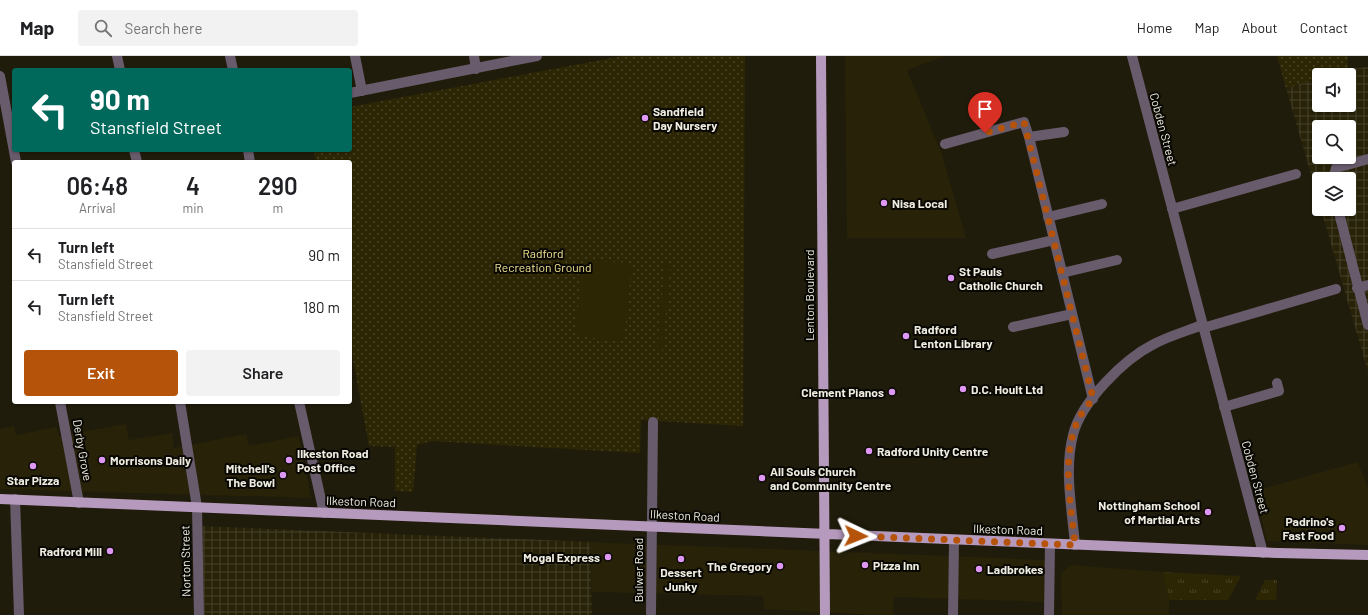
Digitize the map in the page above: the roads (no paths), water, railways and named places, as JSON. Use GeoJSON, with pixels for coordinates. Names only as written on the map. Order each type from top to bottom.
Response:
{"type":"FeatureCollection","features":[{"type":"Feature","properties":{"kind":"main road","name":"Lenton Boulevard"},"geometry":{"type":"LineString","coordinates":[[821,56],[825,615]]}},
{"type":"Feature","properties":{"kind":"main road","name":"Ilkeston Road"},"geometry":{"type":"LineString","coordinates":[[0,499],[1263,553],[1368,555]]}},
{"type":"Feature","properties":{"kind":"street"},"geometry":{"type":"LineString","coordinates":[[117,56],[120,68]]}},
{"type":"Feature","properties":{"kind":"street"},"geometry":{"type":"LineString","coordinates":[[230,56],[233,68]]}},
{"type":"Feature","properties":{"kind":"street"},"geometry":{"type":"LineString","coordinates":[[355,56],[362,91]]}},
{"type":"Feature","properties":{"kind":"street"},"geometry":{"type":"LineString","coordinates":[[474,56],[476,69]]}},
{"type":"Feature","properties":{"kind":"street"},"geometry":{"type":"LineString","coordinates":[[352,93],[537,56]]}},
{"type":"Feature","properties":{"kind":"street","name":"Cobden Street"},"geometry":{"type":"LineString","coordinates":[[1132,56],[1263,553]]}},
{"type":"Feature","properties":{"kind":"street"},"geometry":{"type":"LineString","coordinates":[[0,76],[12,140]]}},
{"type":"Feature","properties":{"kind":"street"},"geometry":{"type":"LineString","coordinates":[[945,144],[1024,122],[1093,398]]}},
{"type":"Feature","properties":{"kind":"street"},"geometry":{"type":"LineString","coordinates":[[1029,138],[1064,132]]}},
{"type":"Feature","properties":{"kind":"street"},"geometry":{"type":"LineString","coordinates":[[1335,172],[1336,168],[1368,159]]}},
{"type":"Feature","properties":{"kind":"street"},"geometry":{"type":"LineString","coordinates":[[1172,209],[1296,174]]}},
{"type":"Feature","properties":{"kind":"street"},"geometry":{"type":"LineString","coordinates":[[1048,217],[1102,204]]}},
{"type":"Feature","properties":{"kind":"street"},"geometry":{"type":"LineString","coordinates":[[1340,216],[1357,288],[1368,325]]}},
{"type":"Feature","properties":{"kind":"street"},"geometry":{"type":"LineString","coordinates":[[992,254],[1054,240]]}},
{"type":"Feature","properties":{"kind":"street"},"geometry":{"type":"LineString","coordinates":[[1062,273],[1117,260]]}},
{"type":"Feature","properties":{"kind":"street"},"geometry":{"type":"LineString","coordinates":[[1357,288],[1368,285]]}},
{"type":"Feature","properties":{"kind":"street"},"geometry":{"type":"LineString","coordinates":[[1075,545],[1069,480],[1070,453],[1073,435],[1080,416],[1093,398],[1121,367],[1154,344],[1203,326],[1336,289]]}},
{"type":"Feature","properties":{"kind":"street"},"geometry":{"type":"LineString","coordinates":[[1013,327],[1072,314]]}},
{"type":"Feature","properties":{"kind":"street"},"geometry":{"type":"LineString","coordinates":[[1224,407],[1278,387]]}},
{"type":"Feature","properties":{"kind":"street","name":"Derby Grove"},"geometry":{"type":"LineString","coordinates":[[60,404],[79,503]]}},
{"type":"Feature","properties":{"kind":"street","name":"Norton Street"},"geometry":{"type":"LineString","coordinates":[[180,404],[197,507],[199,615]]}},
{"type":"Feature","properties":{"kind":"street"},"geometry":{"type":"LineString","coordinates":[[299,404],[324,513]]}},
{"type":"Feature","properties":{"kind":"street","name":"Bulwer Road"},"geometry":{"type":"LineString","coordinates":[[651,613],[653,422]]}},
{"type":"Feature","properties":{"kind":"street"},"geometry":{"type":"LineString","coordinates":[[15,499],[19,615]]}},
{"type":"Feature","properties":{"kind":"street"},"geometry":{"type":"LineString","coordinates":[[953,615],[954,540]]}},
{"type":"Feature","properties":{"kind":"street"},"geometry":{"type":"LineString","coordinates":[[1049,615],[1050,544]]}},
{"type":"Feature","properties":{"kind":"place","name":"Sandfield Day Nursery"},"geometry":{"type":"Point","coordinates":[645,118]}},
{"type":"Feature","properties":{"kind":"place","name":"Nisa Local"},"geometry":{"type":"Point","coordinates":[884,203]}},
{"type":"Feature","properties":{"kind":"place","name":"St Pauls Catholic Church"},"geometry":{"type":"Point","coordinates":[951,278]}},
{"type":"Feature","properties":{"kind":"place","name":"Radford Lenton Library"},"geometry":{"type":"Point","coordinates":[906,336]}},
{"type":"Feature","properties":{"kind":"place","name":"D.C. Hoult Ltd"},"geometry":{"type":"Point","coordinates":[963,389]}},
{"type":"Feature","properties":{"kind":"place","name":"Clement Pianos"},"geometry":{"type":"Point","coordinates":[892,392]}},
{"type":"Feature","properties":{"kind":"place","name":"Radford Unity Centre"},"geometry":{"type":"Point","coordinates":[869,451]}},
{"type":"Feature","properties":{"kind":"place","name":"Morrisons Daily"},"geometry":{"type":"Point","coordinates":[102,460]}},
{"type":"Feature","properties":{"kind":"place","name":"Ilkeston Road Post Office"},"geometry":{"type":"Point","coordinates":[289,460]}},
{"type":"Feature","properties":{"kind":"place","name":"Star Pizza"},"geometry":{"type":"Point","coordinates":[33,466]}},
{"type":"Feature","properties":{"kind":"place","name":"Mitchell's The Bowl"},"geometry":{"type":"Point","coordinates":[283,475]}},
{"type":"Feature","properties":{"kind":"place","name":"All Souls Church and Community Centre"},"geometry":{"type":"Point","coordinates":[762,478]}},
{"type":"Feature","properties":{"kind":"place","name":"Nottingham School of Martial Arts"},"geometry":{"type":"Point","coordinates":[1208,512]}},
{"type":"Feature","properties":{"kind":"place","name":"Padrino's Fast Food"},"geometry":{"type":"Point","coordinates":[1342,528]}},
{"type":"Feature","properties":{"kind":"place","name":"Radford Mill"},"geometry":{"type":"Point","coordinates":[110,551]}},
{"type":"Feature","properties":{"kind":"place","name":"Mogal Express"},"geometry":{"type":"Point","coordinates":[608,557]}},
{"type":"Feature","properties":{"kind":"place","name":"Dessert Junky"},"geometry":{"type":"Point","coordinates":[681,559]}},
{"type":"Feature","properties":{"kind":"place","name":"Pizza Inn"},"geometry":{"type":"Point","coordinates":[865,565]}},
{"type":"Feature","properties":{"kind":"place","name":"The Gregory"},"geometry":{"type":"Point","coordinates":[780,566]}},
{"type":"Feature","properties":{"kind":"place","name":"Ladbrokes"},"geometry":{"type":"Point","coordinates":[979,569]}},
{"type":"Feature","properties":{"kind":"park label","name":"Radford Recreation Ground"},"geometry":{"type":"Point","coordinates":[543,260]}}]}
